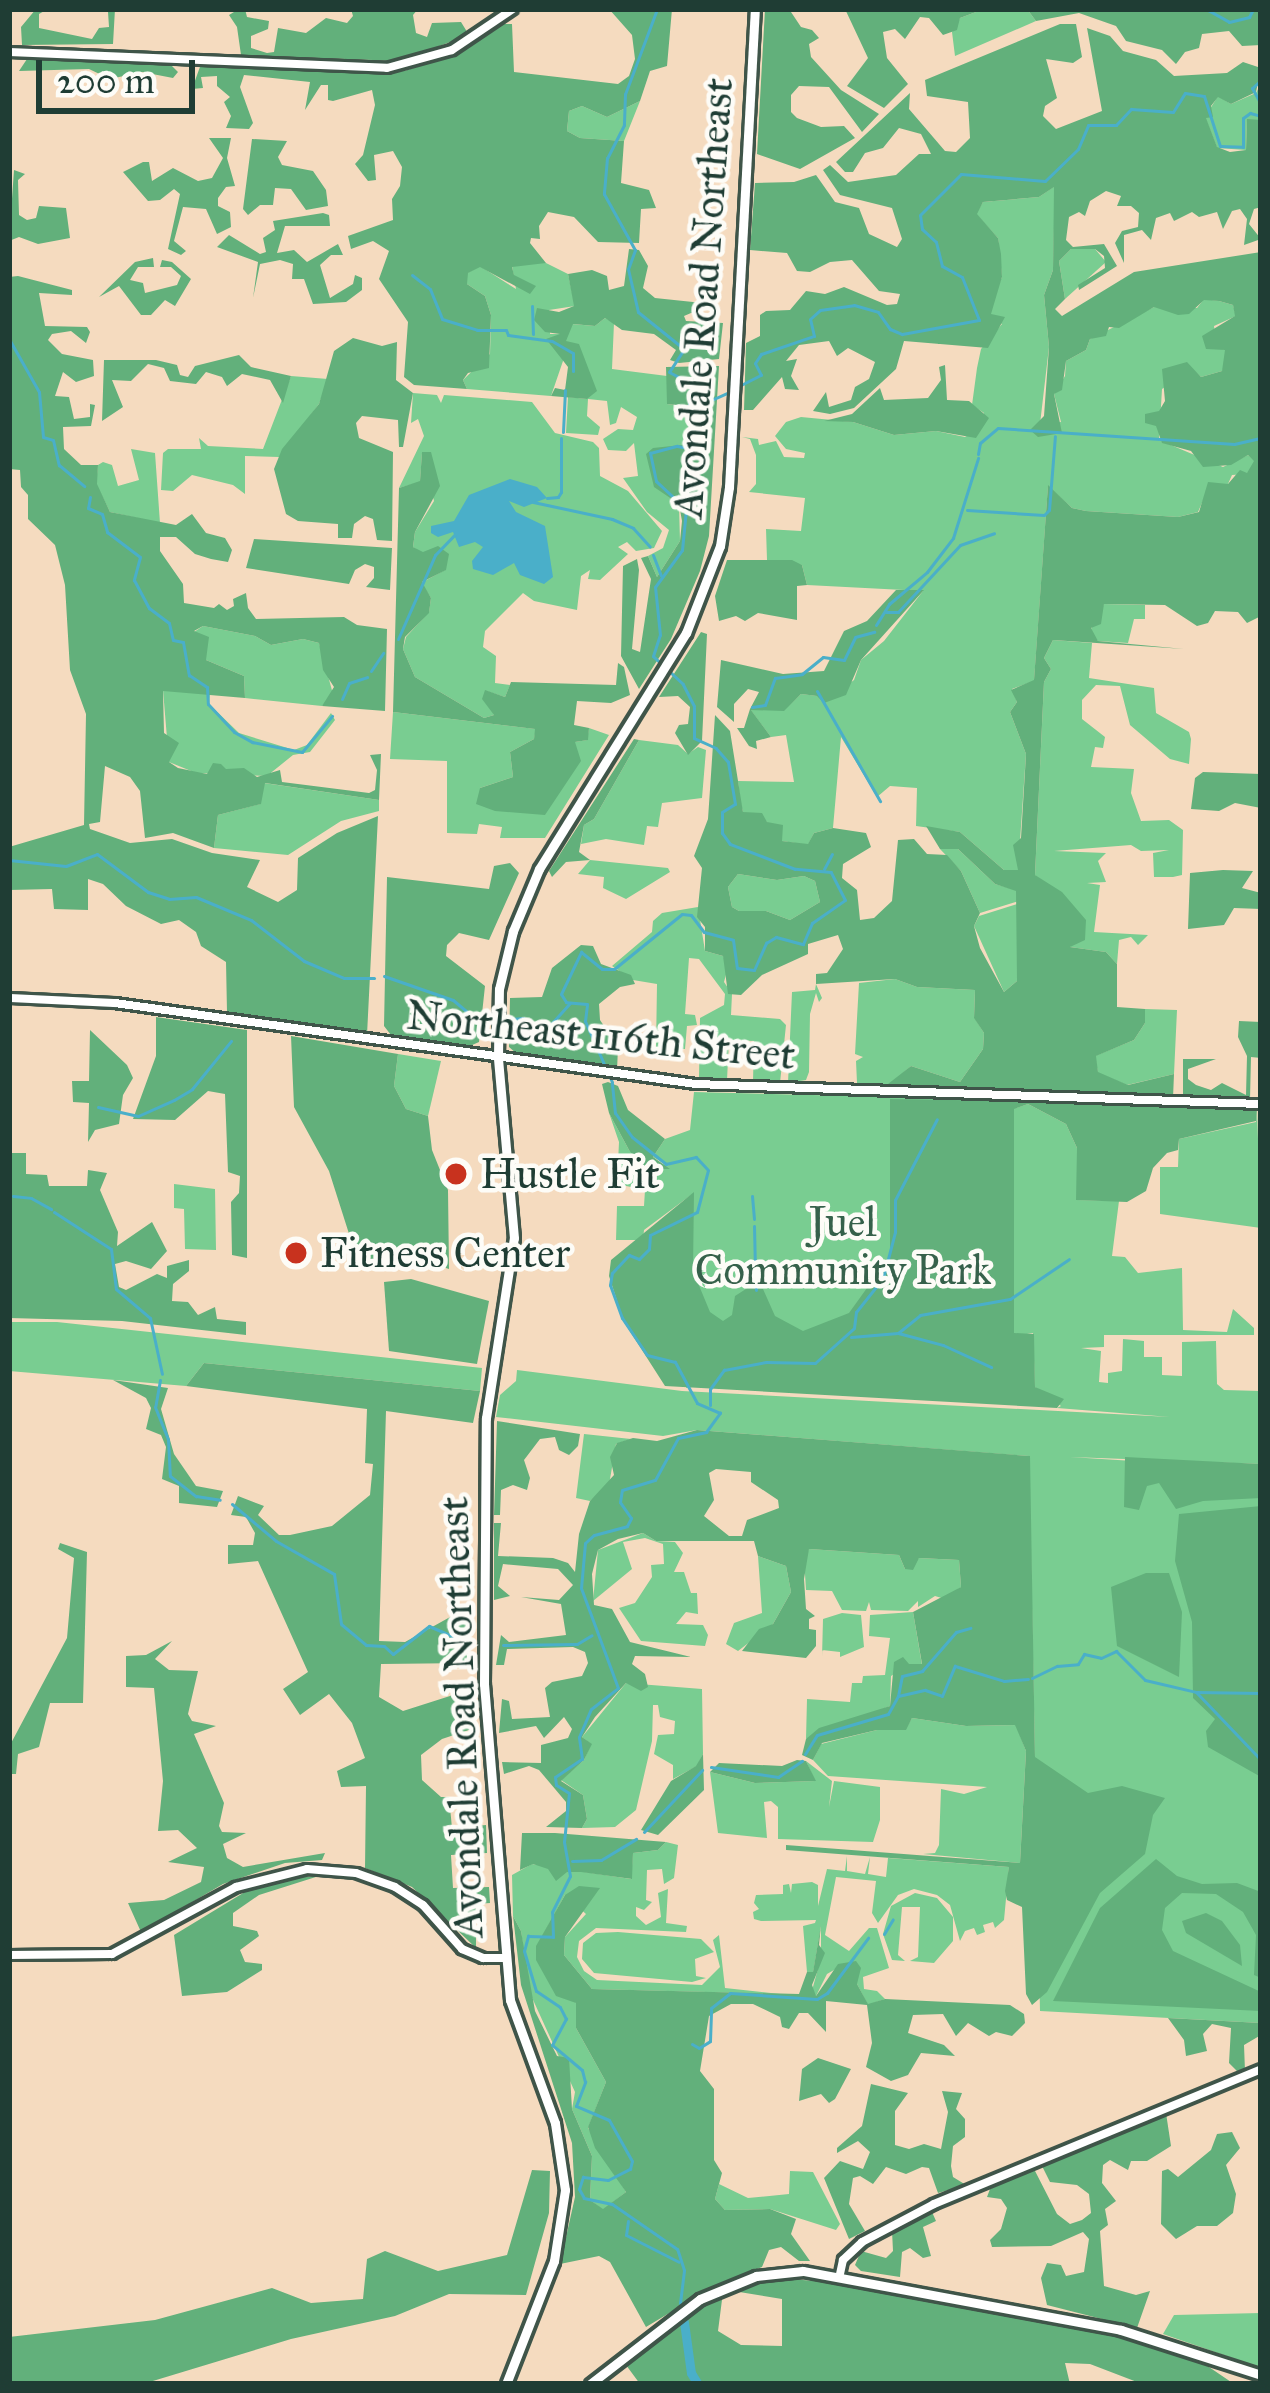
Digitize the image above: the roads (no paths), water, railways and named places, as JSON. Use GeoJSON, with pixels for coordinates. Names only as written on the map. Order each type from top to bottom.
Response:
{"type":"FeatureCollection","features":[{"type":"Feature","properties":{"kind":"main road","name":"Avondale Road Northeast"},"geometry":{"type":"LineString","coordinates":[[506,2384],[554,2260],[565,2190],[557,2132],[510,2000],[484,1684],[485,1418],[514,1238],[498,1057],[499,989],[527,894],[671,659],[700,604],[719,546],[734,414],[755,9]]}},
{"type":"Feature","properties":{"kind":"main road"},"geometry":{"type":"LineString","coordinates":[[590,2384],[686,2308],[732,2284],[786,2272],[840,2274],[1121,2330],[1257,2380]]}},
{"type":"Feature","properties":{"kind":"street"},"geometry":{"type":"LineString","coordinates":[[9,52],[387,68],[452,50],[513,9]]}},
{"type":"Feature","properties":{"kind":"street","name":"Northeast 116th Street"},"geometry":{"type":"LineString","coordinates":[[9,998],[103,1002],[696,1084],[1261,1104]]}},
{"type":"Feature","properties":{"kind":"street"},"geometry":{"type":"LineString","coordinates":[[9,1955],[112,1954],[236,1887],[307,1869],[356,1873],[395,1887],[423,1905],[462,1949],[483,1958],[505,1958]]}},
{"type":"Feature","properties":{"kind":"street"},"geometry":{"type":"LineString","coordinates":[[840,2274],[850,2252],[921,2211],[1261,2069]]}},
{"type":"Feature","properties":{"kind":"water"},"geometry":{"type":"Polygon","coordinates":[[[510,479],[537,487],[547,498],[524,507],[509,501],[516,512],[545,526],[553,577],[544,584],[520,575],[514,563],[493,575],[473,569],[472,561],[483,547],[475,542],[459,547],[453,532],[438,537],[431,533],[431,526],[454,521],[469,495],[510,479]]]}},
{"type":"Feature","properties":{"kind":"waterway"},"geometry":{"type":"LineString","coordinates":[[657,9],[625,94],[624,125],[607,158],[604,194],[635,250],[628,269],[638,312],[684,349],[669,372],[691,383],[688,415],[694,424]]}},
{"type":"Feature","properties":{"kind":"waterway"},"geometry":{"type":"LineString","coordinates":[[1206,9],[1229,22],[1249,17],[1253,9]]}},
{"type":"Feature","properties":{"kind":"waterway"},"geometry":{"type":"LineString","coordinates":[[1258,9],[1261,17]]}},
{"type":"Feature","properties":{"kind":"waterway"},"geometry":{"type":"LineString","coordinates":[[1261,80],[1252,88],[1261,104]]}},
{"type":"Feature","properties":{"kind":"waterway"},"geometry":{"type":"LineString","coordinates":[[737,387],[761,375],[755,363],[761,354],[814,336],[810,319],[820,310],[854,305],[878,312],[890,329],[902,334],[979,320],[962,277],[942,266],[936,242],[922,229],[920,215],[961,174],[1045,181],[1078,149],[1088,125],[1116,125],[1131,109],[1173,112],[1185,93],[1204,96],[1220,146],[1243,147],[1243,118],[1250,113],[1261,116]]}},
{"type":"Feature","properties":{"kind":"waterway"},"geometry":{"type":"LineString","coordinates":[[412,275],[430,289],[442,319],[477,330],[506,330],[508,335],[552,341],[573,353],[573,371]]}},
{"type":"Feature","properties":{"kind":"waterway"},"geometry":{"type":"LineString","coordinates":[[532,306],[533,334]]}},
{"type":"Feature","properties":{"kind":"waterway"},"geometry":{"type":"LineString","coordinates":[[9,339],[39,392],[43,437],[53,440],[59,465],[84,486]]}},
{"type":"Feature","properties":{"kind":"waterway"},"geometry":{"type":"LineString","coordinates":[[563,432],[565,390]]}},
{"type":"Feature","properties":{"kind":"waterway"},"geometry":{"type":"LineString","coordinates":[[680,2303],[684,2270],[677,2249],[612,2204],[584,2198],[579,2189],[583,2177],[608,2180],[630,2169],[632,2161],[609,2120],[576,2106],[585,2082],[582,2070],[552,2045],[566,2019],[560,2007],[536,1991],[524,1951],[528,1936],[553,1937],[552,1912],[570,1876],[564,1842],[569,1793],[556,1785],[555,1777],[582,1759],[579,1737],[591,1709],[618,1688],[581,1588],[585,1543],[594,1535],[627,1526],[631,1518],[620,1502],[622,1490],[655,1480],[678,1438],[706,1432],[720,1413],[697,1403],[675,1362],[647,1355],[622,1318],[610,1285],[612,1273],[629,1255],[639,1259],[649,1249],[650,1235],[697,1212],[708,1170],[696,1157],[666,1164],[632,1137],[615,1113],[612,1082],[585,1021],[587,1004],[566,1002],[561,994],[581,952],[602,969],[614,969],[682,914],[691,915],[704,932],[733,940],[737,968],[754,970],[766,943],[776,937],[803,944],[812,923],[845,900],[831,872],[795,869],[730,844],[722,833],[722,812],[735,804],[728,762],[716,748],[694,738],[694,706],[683,684],[653,656],[660,635],[655,587],[682,550],[686,509],[656,481],[650,453],[677,446],[694,449],[691,430],[707,402],[729,392]]}},
{"type":"Feature","properties":{"kind":"waterway"},"geometry":{"type":"LineString","coordinates":[[978,454],[980,443],[998,428],[1234,444],[1261,438]]}},
{"type":"Feature","properties":{"kind":"waterway"},"geometry":{"type":"LineString","coordinates":[[967,510],[1044,515],[1049,510],[1055,436]]}},
{"type":"Feature","properties":{"kind":"waterway"},"geometry":{"type":"LineString","coordinates":[[547,498],[561,492],[561,438]]}},
{"type":"Feature","properties":{"kind":"waterway"},"geometry":{"type":"LineString","coordinates":[[876,625],[889,604],[927,572],[953,538],[978,458]]}},
{"type":"Feature","properties":{"kind":"waterway"},"geometry":{"type":"LineString","coordinates":[[90,497],[88,508],[102,514],[107,532],[140,557],[134,580],[149,608],[169,623],[173,640],[183,642],[189,675],[207,687],[208,704],[234,732],[252,742],[302,752],[332,716]]}},
{"type":"Feature","properties":{"kind":"waterway"},"geometry":{"type":"LineString","coordinates":[[533,502],[612,519],[633,528],[650,547]]}},
{"type":"Feature","properties":{"kind":"waterway"},"geometry":{"type":"LineString","coordinates":[[886,612],[898,612],[960,545],[994,533]]}},
{"type":"Feature","properties":{"kind":"waterway"},"geometry":{"type":"LineString","coordinates":[[398,639],[435,555],[455,534]]}},
{"type":"Feature","properties":{"kind":"waterway"},"geometry":{"type":"LineString","coordinates":[[653,555],[661,576]]}},
{"type":"Feature","properties":{"kind":"waterway"},"geometry":{"type":"LineString","coordinates":[[752,707],[765,705],[775,678],[802,674],[823,657],[844,660],[855,637],[874,632]]}},
{"type":"Feature","properties":{"kind":"waterway"},"geometry":{"type":"LineString","coordinates":[[371,671],[383,653]]}},
{"type":"Feature","properties":{"kind":"waterway"},"geometry":{"type":"LineString","coordinates":[[342,699],[349,683],[367,677]]}},
{"type":"Feature","properties":{"kind":"waterway"},"geometry":{"type":"LineString","coordinates":[[817,691],[880,801]]}},
{"type":"Feature","properties":{"kind":"waterway"},"geometry":{"type":"LineString","coordinates":[[9,860],[66,866],[97,854],[148,892],[169,899],[196,897],[251,920],[304,961],[344,978],[374,978]]}},
{"type":"Feature","properties":{"kind":"waterway"},"geometry":{"type":"LineString","coordinates":[[824,869],[832,854]]}},
{"type":"Feature","properties":{"kind":"waterway"},"geometry":{"type":"LineString","coordinates":[[384,976],[453,1000],[476,1019],[486,1018]]}},
{"type":"Feature","properties":{"kind":"waterway"},"geometry":{"type":"LineString","coordinates":[[511,1019],[523,1018],[542,1034],[570,1003]]}},
{"type":"Feature","properties":{"kind":"waterway"},"geometry":{"type":"LineString","coordinates":[[98,1107],[138,1116],[174,1100],[192,1089],[231,1041]]}},
{"type":"Feature","properties":{"kind":"waterway"},"geometry":{"type":"LineString","coordinates":[[710,1405],[710,1389],[724,1370],[766,1362],[815,1363],[854,1328],[856,1312],[883,1278],[895,1232],[895,1200],[937,1119]]}},
{"type":"Feature","properties":{"kind":"waterway"},"geometry":{"type":"LineString","coordinates":[[13,1196],[31,1198],[51,1209]]}},
{"type":"Feature","properties":{"kind":"waterway"},"geometry":{"type":"LineString","coordinates":[[752,1196],[754,1219]]}},
{"type":"Feature","properties":{"kind":"waterway"},"geometry":{"type":"LineString","coordinates":[[54,1212],[111,1249],[116,1289],[150,1318],[162,1374]]}},
{"type":"Feature","properties":{"kind":"waterway"},"geometry":{"type":"LineString","coordinates":[[754,1226],[755,1269]]}},
{"type":"Feature","properties":{"kind":"waterway"},"geometry":{"type":"LineString","coordinates":[[898,1333],[920,1315],[1010,1299],[1069,1259]]}},
{"type":"Feature","properties":{"kind":"waterway"},"geometry":{"type":"LineString","coordinates":[[755,1271],[756,1290]]}},
{"type":"Feature","properties":{"kind":"waterway"},"geometry":{"type":"LineString","coordinates":[[851,1337],[898,1333],[943,1345],[991,1367]]}},
{"type":"Feature","properties":{"kind":"waterway"},"geometry":{"type":"LineString","coordinates":[[160,1380],[155,1407],[168,1440],[170,1476],[196,1496],[220,1500]]}},
{"type":"Feature","properties":{"kind":"waterway"},"geometry":{"type":"LineString","coordinates":[[232,1504],[276,1541],[334,1574],[341,1624],[366,1645],[384,1646],[393,1654],[429,1626],[473,1645]]}},
{"type":"Feature","properties":{"kind":"waterway"},"geometry":{"type":"LineString","coordinates":[[898,1696],[902,1676],[922,1671],[956,1632],[970,1628]]}},
{"type":"Feature","properties":{"kind":"waterway"},"geometry":{"type":"LineString","coordinates":[[503,1645],[577,1644],[592,1635]]}},
{"type":"Feature","properties":{"kind":"waterway"},"geometry":{"type":"LineString","coordinates":[[1032,1678],[1057,1666],[1078,1664],[1084,1654],[1101,1658],[1116,1651],[1145,1680],[1196,1692],[1261,1693]]}},
{"type":"Feature","properties":{"kind":"waterway"},"geometry":{"type":"LineString","coordinates":[[805,1754],[817,1735],[888,1714],[898,1696],[925,1690],[942,1696],[955,1666],[1004,1681],[1028,1679]]}},
{"type":"Feature","properties":{"kind":"waterway"},"geometry":{"type":"LineString","coordinates":[[1196,1692],[1261,1760]]}},
{"type":"Feature","properties":{"kind":"waterway"},"geometry":{"type":"LineString","coordinates":[[711,1767],[778,1777],[802,1761]]}},
{"type":"Feature","properties":{"kind":"waterway"},"geometry":{"type":"LineString","coordinates":[[644,1832],[702,1770]]}},
{"type":"Feature","properties":{"kind":"waterway"},"geometry":{"type":"LineString","coordinates":[[572,1861],[601,1860],[636,1839]]}},
{"type":"Feature","properties":{"kind":"waterway"},"geometry":{"type":"LineString","coordinates":[[884,1934],[893,1919]]}},
{"type":"Feature","properties":{"kind":"waterway"},"geometry":{"type":"LineString","coordinates":[[692,2044],[699,2048],[710,2041],[711,2008],[730,1993],[817,1999],[827,1993],[868,1938]]}},
{"type":"Feature","properties":{"kind":"waterway"},"geometry":{"type":"LineString","coordinates":[[628,2221],[626,2235],[679,2262]]}},
{"type":"Feature","properties":{"kind":"waterway"},"geometry":{"type":"LineString","coordinates":[[684,2322],[691,2373],[698,2384]]}},
{"type":"Feature","properties":{"kind":"place","name":"Hustle Fit"},"geometry":{"type":"Point","coordinates":[456,1174]}},
{"type":"Feature","properties":{"kind":"place","name":"Fitness Center"},"geometry":{"type":"Point","coordinates":[296,1253]}},
{"type":"Feature","properties":{"kind":"park label","name":"Juel Community Park"},"geometry":{"type":"Point","coordinates":[843,1246]}}]}
